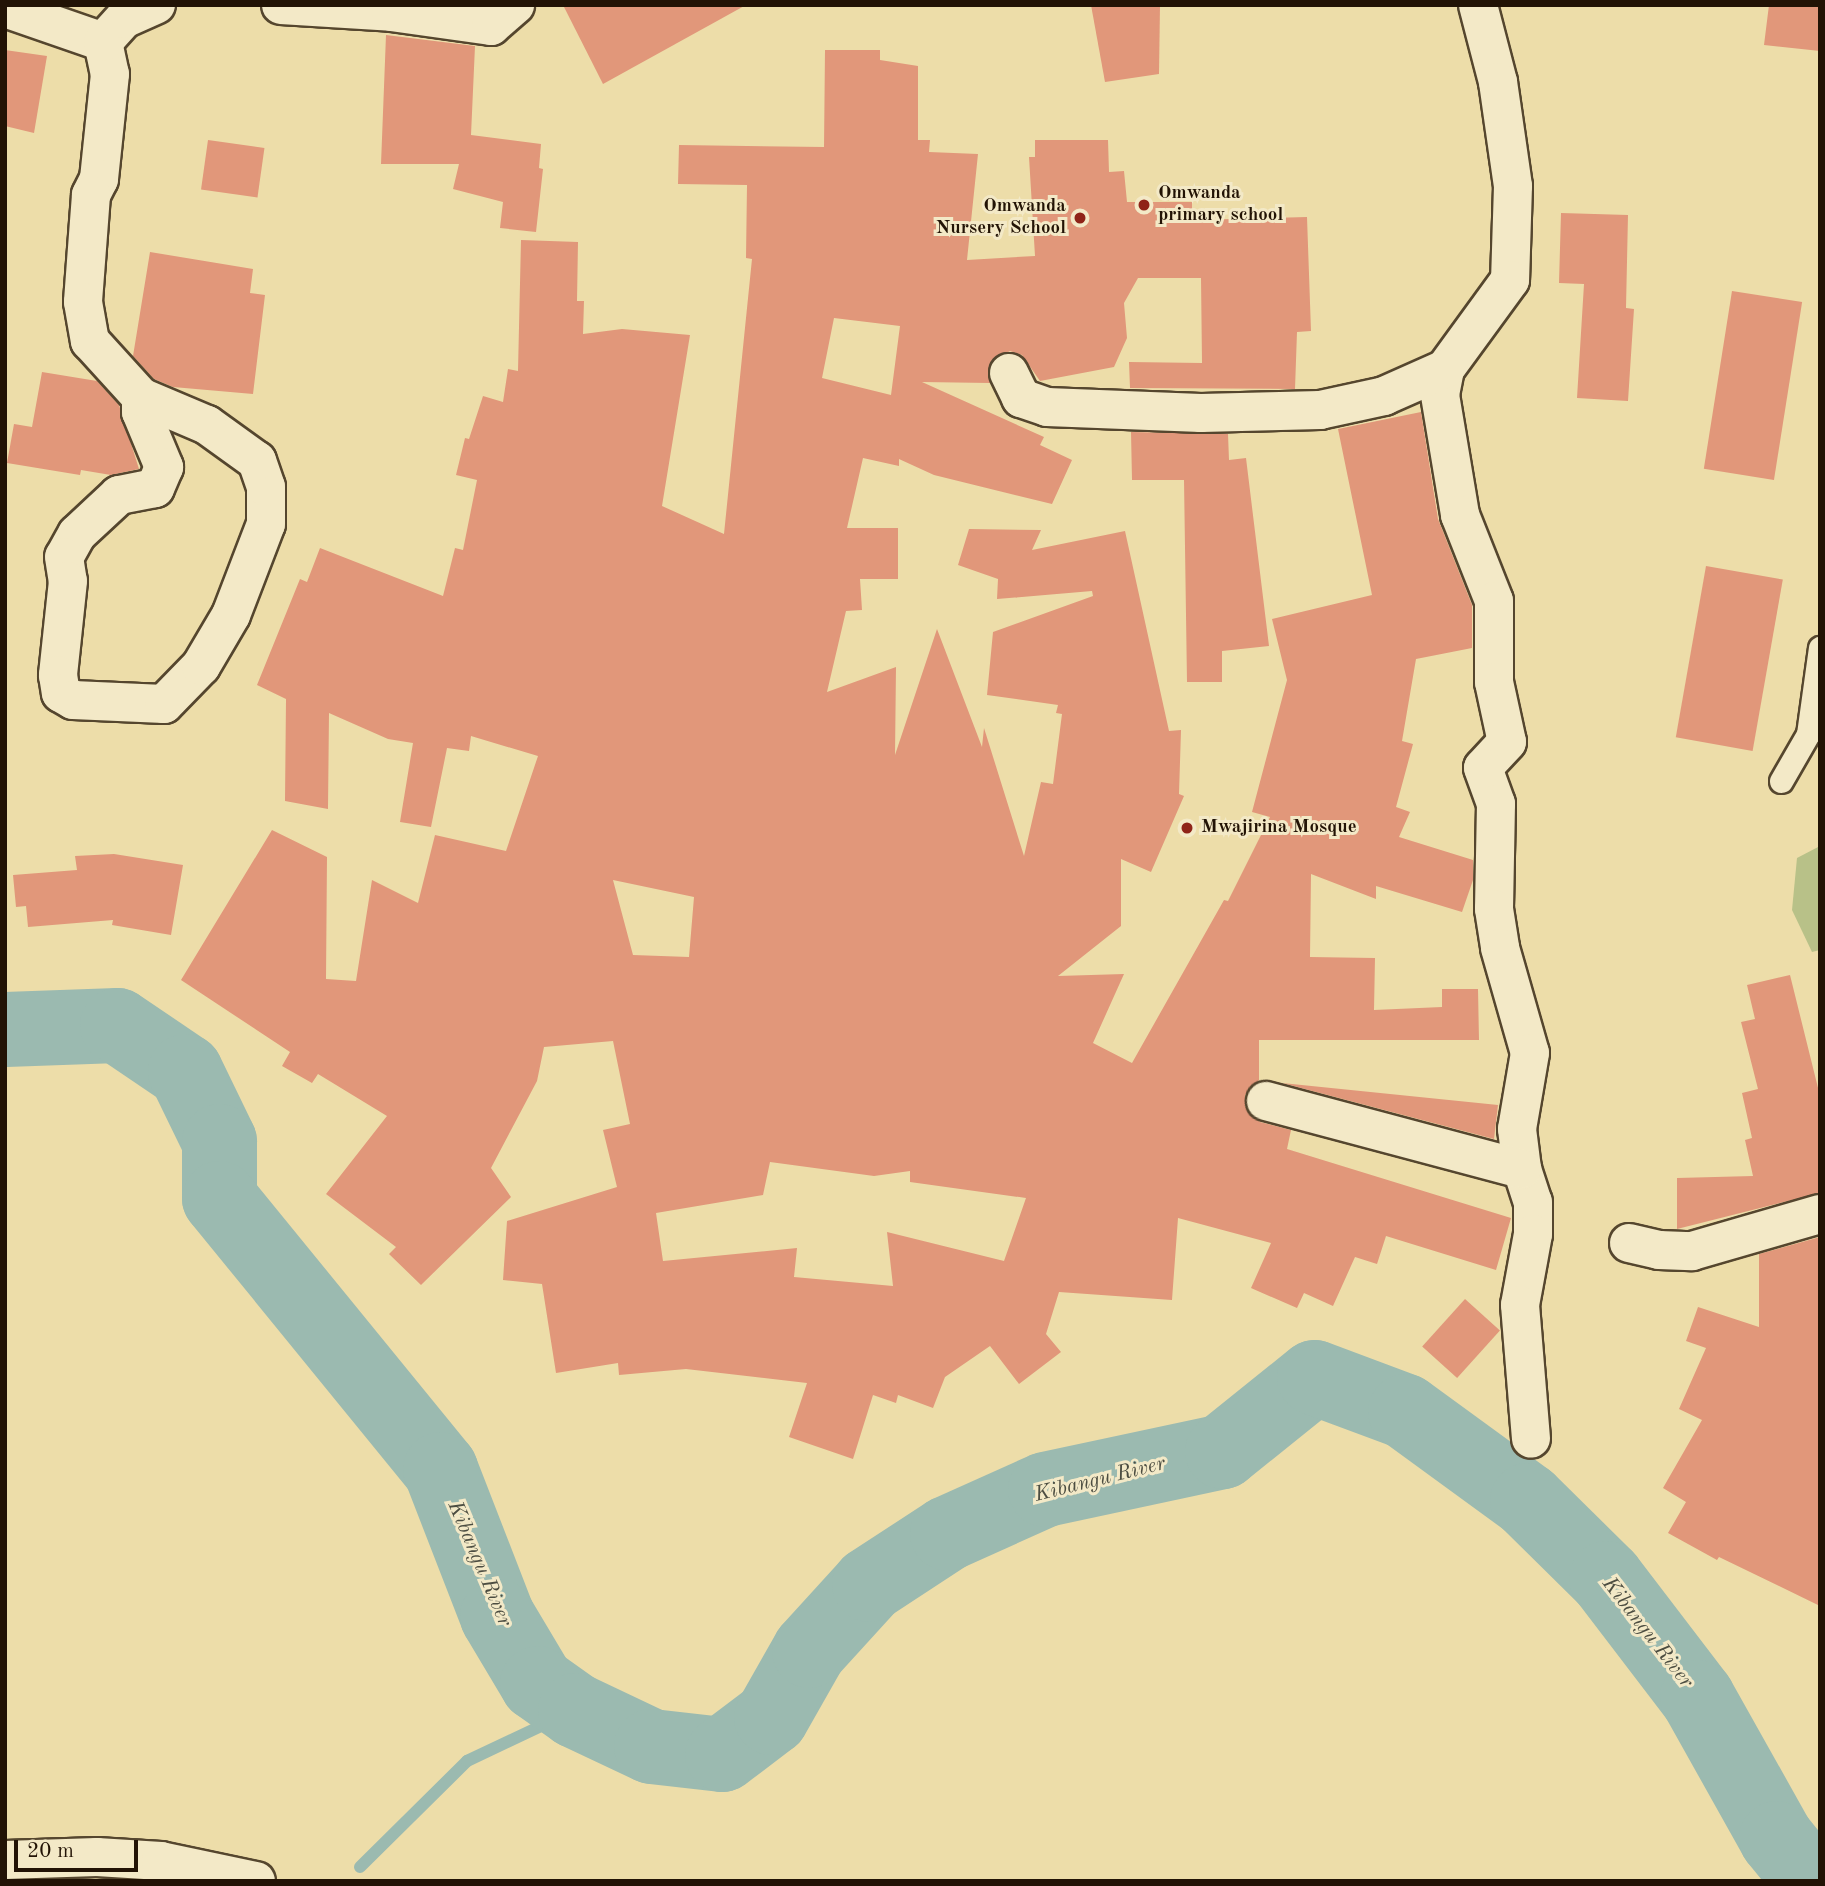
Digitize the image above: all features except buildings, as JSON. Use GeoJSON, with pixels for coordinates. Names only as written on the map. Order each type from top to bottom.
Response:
{"type":"FeatureCollection","features":[{"type":"Feature","properties":{"kind":"street"},"geometry":{"type":"LineString","coordinates":[[103,42],[124,19],[156,5]]}},
{"type":"Feature","properties":{"kind":"street"},"geometry":{"type":"LineString","coordinates":[[281,5],[391,12],[491,26],[515,5]]}},
{"type":"Feature","properties":{"kind":"street"},"geometry":{"type":"LineString","coordinates":[[1009,373],[1021,398],[1047,407],[1201,413],[1320,410],[1384,396],[1444,369],[1510,280],[1513,186],[1498,82],[1478,5]]}},
{"type":"Feature","properties":{"kind":"street"},"geometry":{"type":"LineString","coordinates":[[5,8],[103,42]]}},
{"type":"Feature","properties":{"kind":"street"},"geometry":{"type":"LineString","coordinates":[[103,42],[110,74],[99,179],[91,195],[83,302],[90,341],[141,397],[207,425],[257,461],[266,487],[266,524],[231,615],[201,666],[164,704],[73,700],[61,693],[58,676],[68,581],[64,557],[76,534],[119,495],[155,488],[164,467],[141,412],[141,397]]}},
{"type":"Feature","properties":{"kind":"street"},"geometry":{"type":"LineString","coordinates":[[1444,369],[1442,415],[1460,515],[1494,601],[1494,682],[1507,742],[1483,768],[1496,804],[1494,909],[1500,948],[1530,1053],[1517,1129],[1522,1169],[1533,1202],[1533,1234],[1520,1305],[1531,1439]]}},
{"type":"Feature","properties":{"kind":"street"},"geometry":{"type":"LineString","coordinates":[[1266,1101],[1522,1169]]}},
{"type":"Feature","properties":{"kind":"street"},"geometry":{"type":"LineString","coordinates":[[1629,1243],[1659,1250],[1692,1251],[1820,1214]]}},
{"type":"Feature","properties":{"kind":"street"},"geometry":{"type":"LineString","coordinates":[[5,1860],[97,1857],[162,1861],[256,1881]]}},
{"type":"Feature","properties":{"kind":"lane"},"geometry":{"type":"LineString","coordinates":[[1781,781],[1808,734],[1820,648]]}},
{"type":"Feature","properties":{"kind":"green space"},"geometry":{"type":"Polygon","coordinates":[[[1820,846],[1820,950],[1812,952],[1792,910],[1797,858],[1820,846]]]}},
{"type":"Feature","properties":{"kind":"waterway","name":"Kibangu River"},"geometry":{"type":"LineString","coordinates":[[5,1029],[117,1025],[185,1071],[219,1141],[219,1198],[440,1469],[497,1616],[537,1683],[575,1710],[651,1746],[722,1754],[771,1717],[809,1650],[869,1584],[947,1533],[1045,1489],[1222,1451],[1314,1377],[1405,1411],[1527,1500],[1606,1578],[1697,1697],[1776,1838],[1811,1881]]}},
{"type":"Feature","properties":{"kind":"waterway"},"geometry":{"type":"LineString","coordinates":[[360,1867],[467,1761],[575,1710]]}},
{"type":"Feature","properties":{"kind":"place","name":"Omwanda primary school"},"geometry":{"type":"Point","coordinates":[1144,205]}},
{"type":"Feature","properties":{"kind":"place","name":"Omwanda Nursery School"},"geometry":{"type":"Point","coordinates":[1080,218]}},
{"type":"Feature","properties":{"kind":"place","name":"Mwajirina Mosque"},"geometry":{"type":"Point","coordinates":[1187,828]}}]}
